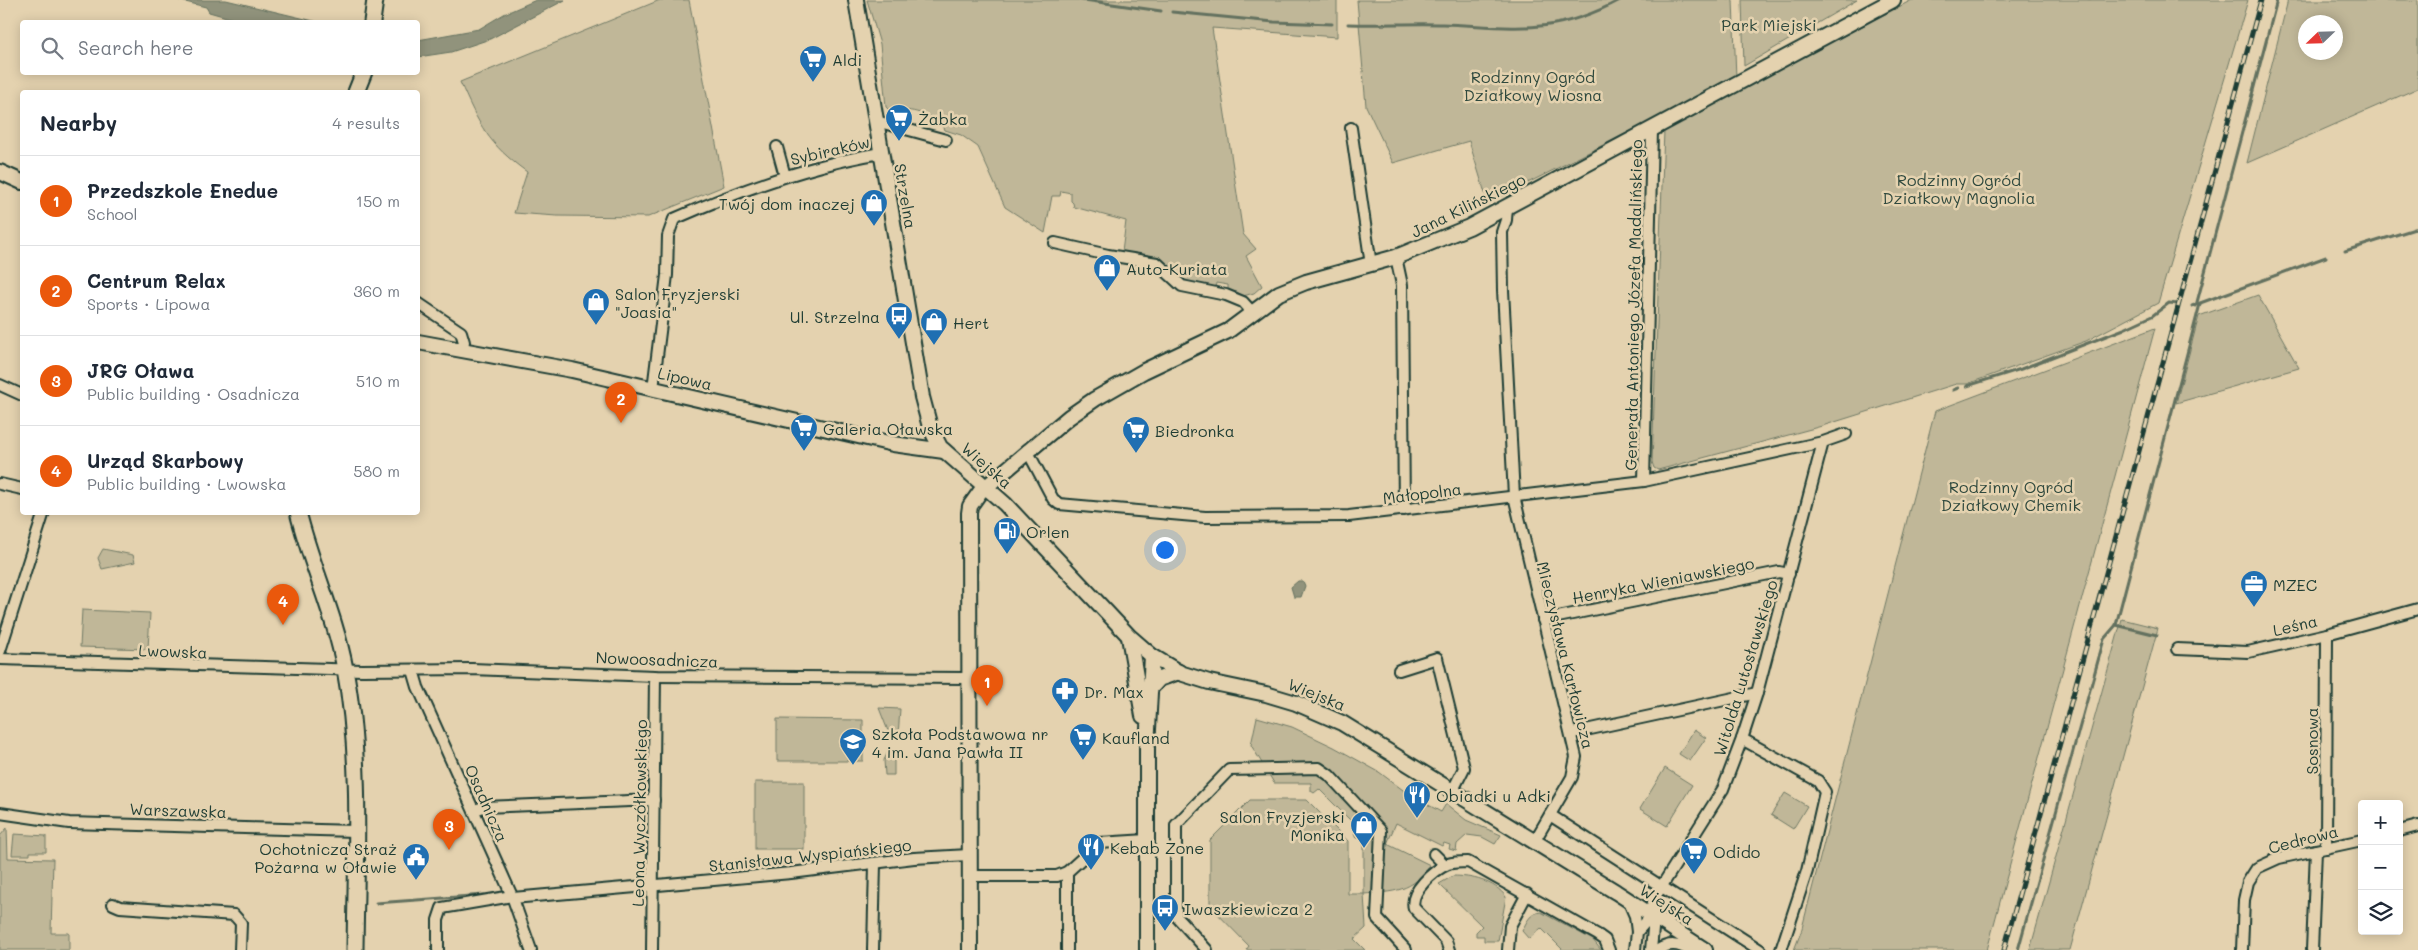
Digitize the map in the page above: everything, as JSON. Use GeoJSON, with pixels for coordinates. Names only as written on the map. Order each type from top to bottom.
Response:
{"type":"FeatureCollection","features":[{"type":"Feature","properties":{"kind":"main road"},"geometry":{"type":"LineString","coordinates":[[372,20],[375,1]]}},
{"type":"Feature","properties":{"kind":"main road"},"geometry":{"type":"LineString","coordinates":[[357,90],[363,75]]}},
{"type":"Feature","properties":{"kind":"main road"},"geometry":{"type":"LineString","coordinates":[[364,75],[366,90]]}},
{"type":"Feature","properties":{"kind":"main road"},"geometry":{"type":"LineString","coordinates":[[299,515],[329,607],[345,669],[355,733],[355,950]]}},
{"type":"Feature","properties":{"kind":"street","name":"Strzelna"},"geometry":{"type":"LineString","coordinates":[[856,0],[922,397],[935,438],[944,451]]}},
{"type":"Feature","properties":{"kind":"street","name":"Jana Kilińskiego"},"geometry":{"type":"LineString","coordinates":[[970,950],[969,513],[974,499],[986,486],[1027,450],[1095,399],[1144,371],[1228,331],[1267,301],[1289,288],[1396,258],[1449,237],[1893,0]]}},
{"type":"Feature","properties":{"kind":"street"},"geometry":{"type":"LineString","coordinates":[[876,122],[946,140]]}},
{"type":"Feature","properties":{"kind":"street"},"geometry":{"type":"LineString","coordinates":[[1351,128],[1371,265]]}},
{"type":"Feature","properties":{"kind":"street","name":"Generała Antoniego Józefa Madalińskiego"},"geometry":{"type":"LineString","coordinates":[[1644,481],[1652,130]]}},
{"type":"Feature","properties":{"kind":"street","name":"Sybiraków"},"geometry":{"type":"LineString","coordinates":[[777,147],[782,177],[845,160],[881,153]]}},
{"type":"Feature","properties":{"kind":"street"},"geometry":{"type":"LineString","coordinates":[[0,172],[20,181]]}},
{"type":"Feature","properties":{"kind":"street"},"geometry":{"type":"LineString","coordinates":[[653,389],[667,275],[668,236],[674,219],[782,177]]}},
{"type":"Feature","properties":{"kind":"street"},"geometry":{"type":"LineString","coordinates":[[1502,232],[1506,220],[1507,207]]}},
{"type":"Feature","properties":{"kind":"street"},"geometry":{"type":"LineString","coordinates":[[1493,214],[1502,232]]}},
{"type":"Feature","properties":{"kind":"street","name":"Mieczysława Karłowicza"},"geometry":{"type":"LineString","coordinates":[[1502,232],[1510,461],[1514,496],[1572,733],[1576,757],[1575,771],[1534,842]]}},
{"type":"Feature","properties":{"kind":"street"},"geometry":{"type":"LineString","coordinates":[[1055,243],[1108,255],[1157,263],[1182,286],[1231,297],[1243,302],[1252,313]]}},
{"type":"Feature","properties":{"kind":"street"},"geometry":{"type":"LineString","coordinates":[[1396,258],[1402,285],[1404,510]]}},
{"type":"Feature","properties":{"kind":"street"},"geometry":{"type":"LineString","coordinates":[[420,304],[461,332],[464,342],[462,349]]}},
{"type":"Feature","properties":{"kind":"street","name":"Lipowa"},"geometry":{"type":"LineString","coordinates":[[420,342],[572,370],[897,445],[944,451]]}},
{"type":"Feature","properties":{"kind":"street"},"geometry":{"type":"LineString","coordinates":[[0,385],[20,394]]}},
{"type":"Feature","properties":{"kind":"street","name":"Małopolna"},"geometry":{"type":"LineString","coordinates":[[1027,450],[1053,499],[1059,504],[1205,517],[1349,516],[1644,481],[1823,442],[1846,434]]}},
{"type":"Feature","properties":{"kind":"street","name":"Witolda Lutosławskiego"},"geometry":{"type":"LineString","coordinates":[[1652,915],[1653,900],[1723,789],[1742,739],[1757,693],[1823,442]]}},
{"type":"Feature","properties":{"kind":"street","name":"Wiejska"},"geometry":{"type":"LineString","coordinates":[[944,451],[1005,504],[1128,636],[1151,656],[1178,672],[1209,682],[1266,694],[1307,706],[1357,732],[1453,790],[1705,950]]}},
{"type":"Feature","properties":{"kind":"street"},"geometry":{"type":"LineString","coordinates":[[0,484],[20,489]]}},
{"type":"Feature","properties":{"kind":"street"},"geometry":{"type":"LineString","coordinates":[[0,651],[43,515]]}},
{"type":"Feature","properties":{"kind":"street","name":"Henryka Wieniawskiego"},"geometry":{"type":"LineString","coordinates":[[1543,620],[1779,572],[1789,574]]}},
{"type":"Feature","properties":{"kind":"street","name":"Leśna"},"geometry":{"type":"LineString","coordinates":[[2177,649],[2248,652],[2327,634],[2418,609]]}},
{"type":"Feature","properties":{"kind":"street","name":"Sosnowa"},"geometry":{"type":"LineString","coordinates":[[2312,950],[2321,849],[2327,634]]}},
{"type":"Feature","properties":{"kind":"street"},"geometry":{"type":"LineString","coordinates":[[1128,636],[1137,674],[1147,747]]}},
{"type":"Feature","properties":{"kind":"street"},"geometry":{"type":"LineString","coordinates":[[1137,674],[1142,661],[1151,656]]}},
{"type":"Feature","properties":{"kind":"street"},"geometry":{"type":"LineString","coordinates":[[1147,950],[1147,747],[1151,656]]}},
{"type":"Feature","properties":{"kind":"street"},"geometry":{"type":"LineString","coordinates":[[1398,670],[1437,658],[1464,768],[1453,790]]}},
{"type":"Feature","properties":{"kind":"street","name":"Lwowska"},"geometry":{"type":"LineString","coordinates":[[0,660],[188,667],[345,669]]}},
{"type":"Feature","properties":{"kind":"street","name":"Nowoosadnicza"},"geometry":{"type":"LineString","coordinates":[[345,669],[571,671],[655,676],[969,678]]}},
{"type":"Feature","properties":{"kind":"street","name":"Osadnicza"},"geometry":{"type":"LineString","coordinates":[[413,670],[418,687],[513,897],[530,950]]}},
{"type":"Feature","properties":{"kind":"street"},"geometry":{"type":"LineString","coordinates":[[1150,689],[1159,679],[1178,672]]}},
{"type":"Feature","properties":{"kind":"street","name":"Leona Wyczółkowskiego"},"geometry":{"type":"LineString","coordinates":[[652,950],[655,676]]}},
{"type":"Feature","properties":{"kind":"street"},"geometry":{"type":"LineString","coordinates":[[1572,733],[1757,693]]}},
{"type":"Feature","properties":{"kind":"street"},"geometry":{"type":"LineString","coordinates":[[1742,739],[1818,781],[1826,792],[1807,871],[1781,950]]}},
{"type":"Feature","properties":{"kind":"street"},"geometry":{"type":"LineString","coordinates":[[1207,950],[1176,916],[1176,825],[1229,770],[1318,768],[1329,775],[1381,831],[1377,918],[1406,950]]}},
{"type":"Feature","properties":{"kind":"street"},"geometry":{"type":"LineString","coordinates":[[474,810],[484,807],[654,800]]}},
{"type":"Feature","properties":{"kind":"street","name":"Warszawska"},"geometry":{"type":"LineString","coordinates":[[0,813],[64,822],[355,831]]}},
{"type":"Feature","properties":{"kind":"street","name":"Wiejska"},"geometry":{"type":"LineString","coordinates":[[1550,815],[1760,950]]}},
{"type":"Feature","properties":{"kind":"street"},"geometry":{"type":"LineString","coordinates":[[2403,830],[2418,826]]}},
{"type":"Feature","properties":{"kind":"street"},"geometry":{"type":"LineString","coordinates":[[970,876],[1046,877],[1067,872],[1099,843],[1148,840]]}},
{"type":"Feature","properties":{"kind":"street","name":"Cedrowa"},"geometry":{"type":"LineString","coordinates":[[2242,950],[2244,900],[2248,882],[2257,868],[2279,858],[2358,841]]}},
{"type":"Feature","properties":{"kind":"street"},"geometry":{"type":"LineString","coordinates":[[1434,854],[1445,865]]}},
{"type":"Feature","properties":{"kind":"street","name":"Stanisława Wyspiańskiego"},"geometry":{"type":"LineString","coordinates":[[438,950],[438,914],[442,908],[513,897],[654,886],[875,864],[914,858],[969,855]]}},
{"type":"Feature","properties":{"kind":"street"},"geometry":{"type":"LineString","coordinates":[[1449,950],[1446,941],[1414,908],[1414,894],[1445,865],[1468,862],[1598,935],[1605,940],[1609,950]]}},
{"type":"Feature","properties":{"kind":"street"},"geometry":{"type":"LineString","coordinates":[[873,950],[875,864]]}},
{"type":"Feature","properties":{"kind":"street"},"geometry":{"type":"LineString","coordinates":[[1067,872],[1067,950]]}},
{"type":"Feature","properties":{"kind":"street"},"geometry":{"type":"LineString","coordinates":[[1508,950],[1510,926],[1527,894]]}},
{"type":"Feature","properties":{"kind":"street"},"geometry":{"type":"LineString","coordinates":[[1628,900],[1635,916],[1637,932],[1635,950]]}},
{"type":"Feature","properties":{"kind":"street"},"geometry":{"type":"LineString","coordinates":[[113,904],[120,907],[234,915],[241,923],[240,950]]}},
{"type":"Feature","properties":{"kind":"street"},"geometry":{"type":"LineString","coordinates":[[1637,932],[1652,915]]}},
{"type":"Feature","properties":{"kind":"street"},"geometry":{"type":"LineString","coordinates":[[1651,950],[1654,929],[1652,915]]}},
{"type":"Feature","properties":{"kind":"street"},"geometry":{"type":"LineString","coordinates":[[1658,950],[1669,944],[1681,945],[1689,950]]}},
{"type":"Feature","properties":{"kind":"green space"},"geometry":{"type":"Polygon","coordinates":[[[660,0],[689,0],[724,186],[648,217],[557,216],[514,213],[527,172],[503,152],[486,133],[460,82],[660,0]]]}},
{"type":"Feature","properties":{"kind":"green space"},"geometry":{"type":"Polygon","coordinates":[[[867,0],[1337,0],[1337,37],[1212,28],[1243,234],[1256,249],[1246,256],[1262,286],[1254,293],[1243,296],[1237,292],[1228,291],[1228,285],[1216,283],[1215,289],[1191,286],[1174,275],[1169,267],[1158,259],[1122,252],[1126,221],[1074,207],[1071,201],[1071,193],[1061,191],[1060,196],[1052,196],[1045,233],[1005,207],[978,147],[961,135],[945,130],[941,121],[910,111],[891,112],[886,107],[880,44],[867,0]]]}},
{"type":"Feature","properties":{"kind":"green space","name":"Rodzinny Ogród Działkowy Wiosna"},"geometry":{"type":"Polygon","coordinates":[[[1357,0],[1733,0],[1736,78],[1488,203],[1469,141],[1393,163],[1366,106],[1357,0]]]}},
{"type":"Feature","properties":{"kind":"green space","name":"Park Miejski"},"geometry":{"type":"Polygon","coordinates":[[[1742,0],[1857,0],[1744,66],[1742,0]]]}},
{"type":"Feature","properties":{"kind":"green space","name":"Rodzinny Ogród Działkowy Magnolia"},"geometry":{"type":"Polygon","coordinates":[[[1912,0],[2248,0],[2158,303],[2086,341],[1967,384],[1956,384],[1822,426],[1658,470],[1654,468],[1652,462],[1664,130],[1912,0]]]}},
{"type":"Feature","properties":{"kind":"green space"},"geometry":{"type":"Polygon","coordinates":[[[2288,0],[2418,0],[2418,88],[2247,163],[2288,0]]]}},
{"type":"Feature","properties":{"kind":"green space"},"geometry":{"type":"Polygon","coordinates":[[[2258,295],[2299,368],[2176,403],[2199,316],[2258,295]]]}},
{"type":"Feature","properties":{"kind":"green space","name":"Rodzinny Ogród Działkowy Chemik"},"geometry":{"type":"Polygon","coordinates":[[[2155,328],[1987,950],[1794,950],[1801,932],[1935,411],[2155,328]]]}},
{"type":"Feature","properties":{"kind":"green space"},"geometry":{"type":"Polygon","coordinates":[[[103,549],[133,555],[135,562],[102,569],[98,558],[103,549]]]}},
{"type":"Feature","properties":{"kind":"green space"},"geometry":{"type":"Polygon","coordinates":[[[82,610],[150,613],[148,649],[80,647],[82,610]]]}},
{"type":"Feature","properties":{"kind":"green space"},"geometry":{"type":"Polygon","coordinates":[[[2122,619],[2158,628],[2070,950],[2030,950],[2122,619]]]}},
{"type":"Feature","properties":{"kind":"green space"},"geometry":{"type":"Polygon","coordinates":[[[879,708],[900,709],[898,736],[890,736],[879,708]]]}},
{"type":"Feature","properties":{"kind":"green space"},"geometry":{"type":"Polygon","coordinates":[[[1257,717],[1292,727],[1334,747],[1379,772],[1407,793],[1441,812],[1446,804],[1466,820],[1501,835],[1495,844],[1482,837],[1467,835],[1457,844],[1456,851],[1449,849],[1450,845],[1444,843],[1442,846],[1396,823],[1387,844],[1430,865],[1417,881],[1409,886],[1393,891],[1364,894],[1364,837],[1356,837],[1354,834],[1359,829],[1319,789],[1314,793],[1311,791],[1311,783],[1274,783],[1251,745],[1257,717]]]}},
{"type":"Feature","properties":{"kind":"green space"},"geometry":{"type":"Polygon","coordinates":[[[777,719],[863,720],[863,761],[777,761],[777,719]]]}},
{"type":"Feature","properties":{"kind":"green space"},"geometry":{"type":"Polygon","coordinates":[[[1694,730],[1706,738],[1690,761],[1679,754],[1694,730]]]}},
{"type":"Feature","properties":{"kind":"green space"},"geometry":{"type":"Polygon","coordinates":[[[889,750],[894,750],[894,775],[885,775],[884,760],[889,750]]]}},
{"type":"Feature","properties":{"kind":"green space"},"geometry":{"type":"Polygon","coordinates":[[[1665,768],[1692,785],[1667,826],[1640,809],[1665,768]]]}},
{"type":"Feature","properties":{"kind":"green space"},"geometry":{"type":"Polygon","coordinates":[[[755,782],[804,782],[804,849],[755,849],[755,782]]]}},
{"type":"Feature","properties":{"kind":"green space"},"geometry":{"type":"Polygon","coordinates":[[[1785,793],[1807,806],[1793,829],[1771,815],[1785,793]]]}},
{"type":"Feature","properties":{"kind":"green space"},"geometry":{"type":"Polygon","coordinates":[[[1250,800],[1307,800],[1348,841],[1348,894],[1364,894],[1366,928],[1354,939],[1365,950],[1246,950],[1249,946],[1210,906],[1210,840],[1250,800]]]}},
{"type":"Feature","properties":{"kind":"green space"},"geometry":{"type":"Polygon","coordinates":[[[7,828],[8,858],[53,859],[51,933],[69,933],[69,950],[0,950],[0,836],[7,828]]]}},
{"type":"Feature","properties":{"kind":"green space"},"geometry":{"type":"Polygon","coordinates":[[[14,834],[46,836],[46,852],[30,852],[30,855],[12,855],[14,834]]]}},
{"type":"Feature","properties":{"kind":"green space"},"geometry":{"type":"Polygon","coordinates":[[[1453,876],[1482,880],[1496,887],[1506,897],[1498,941],[1484,941],[1484,936],[1476,936],[1476,932],[1482,926],[1439,884],[1453,876]]]}},
{"type":"Feature","properties":{"kind":"green space"},"geometry":{"type":"Polygon","coordinates":[[[1541,912],[1593,940],[1601,950],[1563,950],[1541,928],[1529,939],[1522,931],[1531,916],[1541,912]]]}},
{"type":"Feature","properties":{"kind":"shaded area"},"geometry":{"type":"Polygon","coordinates":[[[177,0],[226,0],[310,20],[237,20],[209,12],[206,7],[177,0]]]}},
{"type":"Feature","properties":{"kind":"shaded area"},"geometry":{"type":"Polygon","coordinates":[[[536,0],[565,0],[490,39],[451,52],[420,57],[420,40],[479,29],[504,14],[536,0]]]}},
{"type":"Feature","properties":{"kind":"shaded area"},"geometry":{"type":"Polygon","coordinates":[[[1298,581],[1303,581],[1305,586],[1301,597],[1294,597],[1291,587],[1298,581]]]}},
{"type":"Feature","properties":{"kind":"waterway"},"geometry":{"type":"LineString","coordinates":[[1084,0],[1161,11]]}},
{"type":"Feature","properties":{"kind":"waterway"},"geometry":{"type":"LineString","coordinates":[[1348,24],[1534,27],[1574,19],[1620,0]]}},
{"type":"Feature","properties":{"kind":"waterway"},"geometry":{"type":"LineString","coordinates":[[2196,306],[2277,0]]}},
{"type":"Feature","properties":{"kind":"waterway"},"geometry":{"type":"LineString","coordinates":[[1172,12],[1274,22],[1332,24]]}},
{"type":"Feature","properties":{"kind":"waterway"},"geometry":{"type":"LineString","coordinates":[[2345,251],[2418,228]]}},
{"type":"Feature","properties":{"kind":"waterway"},"geometry":{"type":"LineString","coordinates":[[2192,306],[2326,257]]}},
{"type":"Feature","properties":{"kind":"waterway"},"geometry":{"type":"LineString","coordinates":[[1967,386],[2021,369],[2124,329],[2152,316],[2169,303],[2178,304]]}},
{"type":"Feature","properties":{"kind":"waterway"},"geometry":{"type":"LineString","coordinates":[[2018,950],[2104,639],[2116,625],[2200,304]]}},
{"type":"Feature","properties":{"kind":"waterway"},"geometry":{"type":"LineString","coordinates":[[1953,390],[1958,388]]}},
{"type":"Feature","properties":{"kind":"waterway"},"geometry":{"type":"LineString","coordinates":[[2116,625],[2157,635]]}},
{"type":"Feature","properties":{"kind":"waterway"},"geometry":{"type":"LineString","coordinates":[[376,903],[484,895]]}},
{"type":"Feature","properties":{"kind":"railway"},"geometry":{"type":"LineString","coordinates":[[2004,950],[2261,0]]}},
{"type":"Feature","properties":{"kind":"place","name":"Aldi"},"geometry":{"type":"Point","coordinates":[813,83]}},
{"type":"Feature","properties":{"kind":"place","name":"Żabka"},"geometry":{"type":"Point","coordinates":[899,142]}},
{"type":"Feature","properties":{"kind":"place","name":"Twój dom inaczej"},"geometry":{"type":"Point","coordinates":[874,227]}},
{"type":"Feature","properties":{"kind":"place","name":"Auto-Kuriata"},"geometry":{"type":"Point","coordinates":[1107,292]}},
{"type":"Feature","properties":{"kind":"place","name":"Salon Fryzjerski \"Joasia\""},"geometry":{"type":"Point","coordinates":[596,326]}},
{"type":"Feature","properties":{"kind":"place","name":"Ul. Strzelna"},"geometry":{"type":"Point","coordinates":[899,340]}},
{"type":"Feature","properties":{"kind":"place","name":"Hert"},"geometry":{"type":"Point","coordinates":[934,346]}},
{"type":"Feature","properties":{"kind":"place","name":"Centrum Relax"},"geometry":{"type":"Point","coordinates":[621,423]}},
{"type":"Feature","properties":{"kind":"place","name":"Galeria Oławska"},"geometry":{"type":"Point","coordinates":[804,452]}},
{"type":"Feature","properties":{"kind":"place","name":"Biedronka"},"geometry":{"type":"Point","coordinates":[1136,454]}},
{"type":"Feature","properties":{"kind":"place","name":"Orlen"},"geometry":{"type":"Point","coordinates":[1007,555]}},
{"type":"Feature","properties":{"kind":"place","name":"MZEC"},"geometry":{"type":"Point","coordinates":[2254,608]}},
{"type":"Feature","properties":{"kind":"place","name":"Urząd Skarbowy"},"geometry":{"type":"Point","coordinates":[283,625]}},
{"type":"Feature","properties":{"kind":"place","name":"Przedszkole Enedue"},"geometry":{"type":"Point","coordinates":[987,706]}},
{"type":"Feature","properties":{"kind":"place","name":"Dr. Max"},"geometry":{"type":"Point","coordinates":[1065,715]}},
{"type":"Feature","properties":{"kind":"place","name":"Kaufland"},"geometry":{"type":"Point","coordinates":[1083,761]}},
{"type":"Feature","properties":{"kind":"place","name":"Szkoła Podstawowa nr 4 im. Jana Pawła II"},"geometry":{"type":"Point","coordinates":[853,766]}},
{"type":"Feature","properties":{"kind":"place","name":"Obiadki u Adki"},"geometry":{"type":"Point","coordinates":[1417,819]}},
{"type":"Feature","properties":{"kind":"place","name":"Salon Fryzjerski Monika"},"geometry":{"type":"Point","coordinates":[1364,849]}},
{"type":"Feature","properties":{"kind":"place","name":"JRG Oława"},"geometry":{"type":"Point","coordinates":[449,850]}},
{"type":"Feature","properties":{"kind":"place","name":"Kebab Zone"},"geometry":{"type":"Point","coordinates":[1091,871]}},
{"type":"Feature","properties":{"kind":"place","name":"Odido"},"geometry":{"type":"Point","coordinates":[1694,875]}},
{"type":"Feature","properties":{"kind":"place","name":"Ochotnicza Straż Pożarna w Oławie"},"geometry":{"type":"Point","coordinates":[416,881]}},
{"type":"Feature","properties":{"kind":"place","name":"Iwaszkiewicza 2"},"geometry":{"type":"Point","coordinates":[1165,932]}}]}
